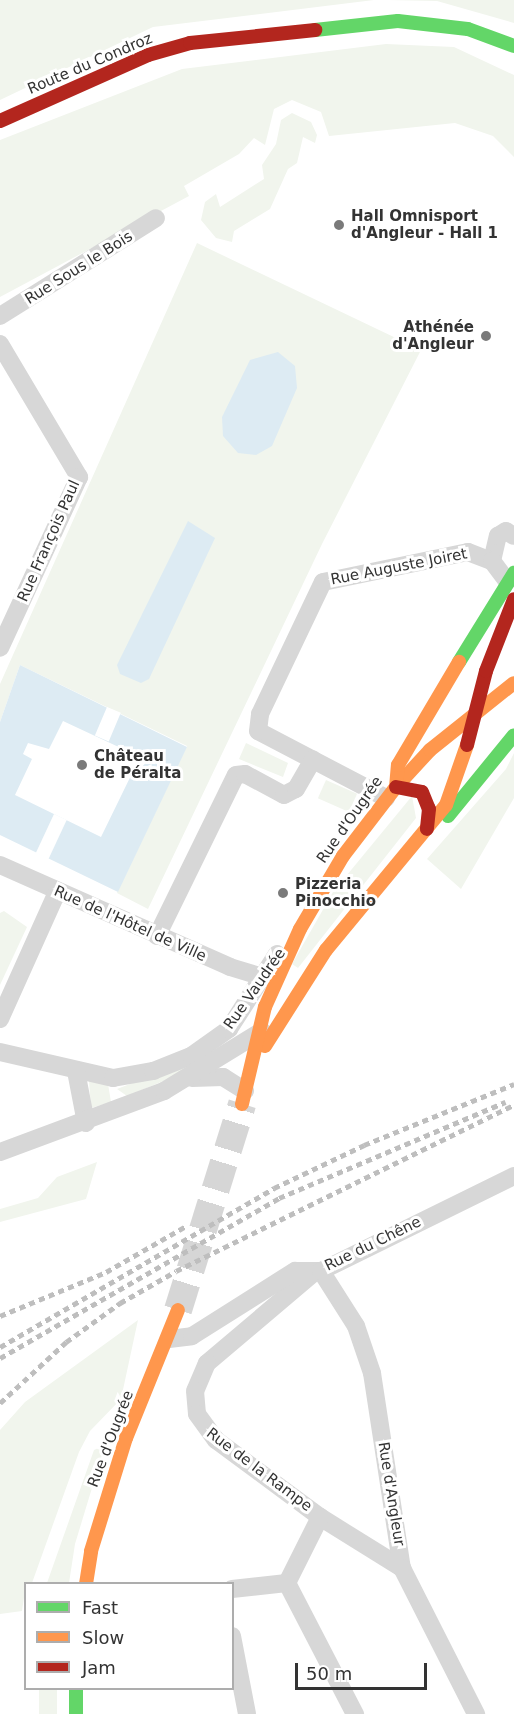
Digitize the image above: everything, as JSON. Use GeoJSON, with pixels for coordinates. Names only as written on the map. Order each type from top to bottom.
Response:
{"type":"FeatureCollection","features":[{"type":"Feature","properties":{"kind":"main road","name":"Route du Condroz"},"geometry":{"type":"LineString","coordinates":[[0,121],[148,55],[217,39],[398,21],[445,24],[514,46]]}},
{"type":"Feature","properties":{"kind":"main road","name":"Rue d'Ougrée"},"geometry":{"type":"LineString","coordinates":[[254,1066],[258,1035],[272,990],[300,929],[344,856],[391,792],[398,765],[413,736],[511,577]]}},
{"type":"Feature","properties":{"kind":"main road","name":"Rue d'Ougrée"},"geometry":{"type":"LineString","coordinates":[[243,1097],[254,1066],[326,950],[427,829],[455,789],[471,719],[514,599]]}},
{"type":"Feature","properties":{"kind":"main road"},"geometry":{"type":"LineString","coordinates":[[391,792],[430,750],[514,684]]}},
{"type":"Feature","properties":{"kind":"main road"},"geometry":{"type":"LineString","coordinates":[[427,829],[450,814],[514,735]]}},
{"type":"Feature","properties":{"kind":"main road"},"geometry":{"type":"LineString","coordinates":[[391,792],[422,792],[429,809],[427,829]]}},
{"type":"Feature","properties":{"kind":"main road","name":"Rue d'Ougrée"},"geometry":{"type":"LineString","coordinates":[[86,1582],[91,1551],[126,1438],[169,1340],[178,1310]]}},
{"type":"Feature","properties":{"kind":"main road"},"geometry":{"type":"LineString","coordinates":[[76,1690],[76,1714]]}},
{"type":"Feature","properties":{"kind":"street","name":"Rue Sous le Bois"},"geometry":{"type":"LineString","coordinates":[[0,316],[156,218]]}},
{"type":"Feature","properties":{"kind":"street","name":"Rue François Paul"},"geometry":{"type":"LineString","coordinates":[[0,344],[79,477],[0,648]]}},
{"type":"Feature","properties":{"kind":"street"},"geometry":{"type":"LineString","coordinates":[[511,577],[492,561],[498,536],[506,531],[514,536]]}},
{"type":"Feature","properties":{"kind":"street","name":"Rue Auguste Joiret"},"geometry":{"type":"LineString","coordinates":[[313,760],[258,731],[260,714],[322,582],[468,552],[492,561]]}},
{"type":"Feature","properties":{"kind":"street"},"geometry":{"type":"LineString","coordinates":[[157,936],[236,775],[245,774],[284,795],[296,789],[313,760],[391,792]]}},
{"type":"Feature","properties":{"kind":"street","name":"Rue de l'Hôtel de Ville"},"geometry":{"type":"LineString","coordinates":[[2,871],[262,977]]}},
{"type":"Feature","properties":{"kind":"street"},"geometry":{"type":"LineString","coordinates":[[0,1019],[57,892]]}},
{"type":"Feature","properties":{"kind":"street","name":"Rue Vaudrée"},"geometry":{"type":"LineString","coordinates":[[0,1052],[113,1078],[153,1071],[219,1038],[239,1016],[262,977],[300,929]]}},
{"type":"Feature","properties":{"kind":"street"},"geometry":{"type":"LineString","coordinates":[[0,1152],[119,1111],[185,1079],[258,1035],[285,1013]]}},
{"type":"Feature","properties":{"kind":"street"},"geometry":{"type":"LineString","coordinates":[[76,1071],[86,1123]]}},
{"type":"Feature","properties":{"kind":"street"},"geometry":{"type":"LineString","coordinates":[[185,1079],[213,1075],[243,1097]]}},
{"type":"Feature","properties":{"kind":"street"},"geometry":{"type":"LineString","coordinates":[[113,1078],[119,1111]]}},
{"type":"Feature","properties":{"kind":"street","name":"Rue du Chêne"},"geometry":{"type":"LineString","coordinates":[[169,1340],[192,1336],[295,1271],[318,1271],[514,1176]]}},
{"type":"Feature","properties":{"kind":"street","name":"Rue de la Rampe"},"geometry":{"type":"LineString","coordinates":[[318,1271],[207,1363],[195,1402],[205,1430],[320,1516],[402,1568]]}},
{"type":"Feature","properties":{"kind":"street","name":"Rue d'Angleur"},"geometry":{"type":"LineString","coordinates":[[318,1271],[356,1326],[372,1373],[402,1568],[476,1714]]}},
{"type":"Feature","properties":{"kind":"street"},"geometry":{"type":"LineString","coordinates":[[287,1582],[320,1516]]}},
{"type":"Feature","properties":{"kind":"street"},"geometry":{"type":"LineString","coordinates":[[234,1589],[287,1582]]}},
{"type":"Feature","properties":{"kind":"street"},"geometry":{"type":"LineString","coordinates":[[287,1582],[355,1714]]}},
{"type":"Feature","properties":{"kind":"street"},"geometry":{"type":"LineString","coordinates":[[234,1646],[247,1714]]}},
{"type":"Feature","properties":{"kind":"shaded area"},"geometry":{"type":"Polygon","coordinates":[[[0,0],[374,0],[153,27],[0,100],[0,0]]]}},
{"type":"Feature","properties":{"kind":"shaded area"},"geometry":{"type":"Polygon","coordinates":[[[387,0],[514,0],[514,23],[437,1],[387,0]]]}},
{"type":"Feature","properties":{"kind":"shaded area"},"geometry":{"type":"Polygon","coordinates":[[[386,44],[454,47],[514,75],[514,157],[493,136],[455,123],[329,136],[321,112],[292,100],[274,109],[265,145],[254,138],[239,154],[184,186],[189,196],[0,297],[0,140],[182,69],[386,44]]]}},
{"type":"Feature","properties":{"kind":"shaded area"},"geometry":{"type":"Polygon","coordinates":[[[292,113],[311,122],[317,135],[315,143],[303,137],[297,163],[288,169],[270,209],[234,231],[232,242],[216,238],[201,220],[205,202],[216,194],[220,207],[264,179],[262,165],[276,144],[281,120],[292,113]]]}},
{"type":"Feature","properties":{"kind":"shaded area"},"geometry":{"type":"Polygon","coordinates":[[[197,243],[421,350],[322,544],[148,909],[117,893],[187,746],[20,665],[0,722],[0,684],[197,243]]]}},
{"type":"Feature","properties":{"kind":"shaded area"},"geometry":{"type":"Polygon","coordinates":[[[278,352],[295,366],[297,388],[272,446],[256,455],[238,453],[223,436],[222,417],[250,360],[278,352]]]}},
{"type":"Feature","properties":{"kind":"shaded area"},"geometry":{"type":"Polygon","coordinates":[[[188,521],[215,538],[149,679],[141,683],[120,674],[117,665],[188,521]]]}},
{"type":"Feature","properties":{"kind":"shaded area"},"geometry":{"type":"Polygon","coordinates":[[[20,665],[187,747],[118,892],[0,835],[0,722],[20,665]],[[63,721],[49,749],[28,743],[23,754],[32,759],[15,795],[101,837],[140,757],[63,721]]]}},
{"type":"Feature","properties":{"kind":"shaded area"},"geometry":{"type":"Polygon","coordinates":[[[246,743],[288,763],[283,777],[239,759],[246,743]]]}},
{"type":"Feature","properties":{"kind":"shaded area"},"geometry":{"type":"Polygon","coordinates":[[[514,753],[514,798],[461,889],[427,859],[506,769],[514,753]]]}},
{"type":"Feature","properties":{"kind":"shaded area"},"geometry":{"type":"Polygon","coordinates":[[[326,780],[357,794],[349,812],[318,798],[326,780]]]}},
{"type":"Feature","properties":{"kind":"shaded area"},"geometry":{"type":"Polygon","coordinates":[[[412,796],[416,818],[298,968],[292,964],[333,892],[412,796]]]}},
{"type":"Feature","properties":{"kind":"shaded area"},"geometry":{"type":"Polygon","coordinates":[[[4,911],[27,927],[0,985],[0,913],[4,911]]]}},
{"type":"Feature","properties":{"kind":"shaded area"},"geometry":{"type":"Polygon","coordinates":[[[190,1061],[195,1068],[127,1096],[117,1089],[190,1061]]]}},
{"type":"Feature","properties":{"kind":"shaded area"},"geometry":{"type":"Polygon","coordinates":[[[89,1081],[108,1084],[111,1102],[91,1108],[89,1081]]]}},
{"type":"Feature","properties":{"kind":"shaded area"},"geometry":{"type":"Polygon","coordinates":[[[97,1162],[86,1199],[0,1222],[0,1209],[38,1198],[57,1177],[97,1162]]]}},
{"type":"Feature","properties":{"kind":"shaded area"},"geometry":{"type":"Polygon","coordinates":[[[138,1320],[121,1399],[90,1431],[79,1452],[32,1582],[24,1582],[22,1611],[0,1614],[0,1430],[25,1402],[138,1320]]]}},
{"type":"Feature","properties":{"kind":"shaded area"},"geometry":{"type":"Polygon","coordinates":[[[105,1445],[75,1544],[69,1582],[47,1582],[94,1450],[105,1445]]]}},
{"type":"Feature","properties":{"kind":"shaded area"},"geometry":{"type":"Polygon","coordinates":[[[39,1690],[57,1690],[57,1714],[39,1714],[39,1690]]]}},
{"type":"Feature","properties":{"kind":"pier"},"geometry":{"type":"Polygon","coordinates":[[[107,707],[121,713],[109,741],[95,736],[107,707]]]}},
{"type":"Feature","properties":{"kind":"pier"},"geometry":{"type":"Polygon","coordinates":[[[54,814],[67,820],[49,859],[36,853],[54,814]]]}},
{"type":"Feature","properties":{"kind":"tunnel"},"geometry":{"type":"LineString","coordinates":[[178,1310],[242,1104]]}},
{"type":"Feature","properties":{"kind":"railway"},"geometry":{"type":"LineString","coordinates":[[0,1347],[274,1188],[364,1145],[514,1084]]}},
{"type":"Feature","properties":{"kind":"railway"},"geometry":{"type":"LineString","coordinates":[[0,1358],[279,1198],[505,1102]]}},
{"type":"Feature","properties":{"kind":"railway"},"geometry":{"type":"LineString","coordinates":[[0,1403],[66,1342],[120,1303],[176,1271],[514,1105]]}},
{"type":"Feature","properties":{"kind":"railway"},"geometry":{"type":"LineString","coordinates":[[0,1316],[106,1272],[186,1226]]}},
{"type":"Feature","properties":{"kind":"traffic: fast"},"geometry":{"type":"LineString","coordinates":[[315,30],[398,21],[468,29],[514,46]]}},
{"type":"Feature","properties":{"kind":"traffic: fast"},"geometry":{"type":"LineString","coordinates":[[459,662],[514,573]]}},
{"type":"Feature","properties":{"kind":"traffic: fast"},"geometry":{"type":"LineString","coordinates":[[448,816],[514,735]]}},
{"type":"Feature","properties":{"kind":"traffic: fast"},"geometry":{"type":"LineString","coordinates":[[76,1690],[76,1714]]}},
{"type":"Feature","properties":{"kind":"traffic: slow"},"geometry":{"type":"LineString","coordinates":[[242,1104],[265,1007],[300,929],[343,856],[396,787],[398,765],[459,662]]}},
{"type":"Feature","properties":{"kind":"traffic: slow"},"geometry":{"type":"LineString","coordinates":[[396,787],[430,750],[514,683]]}},
{"type":"Feature","properties":{"kind":"traffic: slow"},"geometry":{"type":"LineString","coordinates":[[265,1046],[326,950],[446,805],[467,745]]}},
{"type":"Feature","properties":{"kind":"traffic: slow"},"geometry":{"type":"LineString","coordinates":[[86,1582],[91,1551],[126,1438],[178,1310]]}},
{"type":"Feature","properties":{"kind":"traffic: jam"},"geometry":{"type":"LineString","coordinates":[[0,121],[148,55],[190,43],[315,30]]}},
{"type":"Feature","properties":{"kind":"traffic: jam"},"geometry":{"type":"LineString","coordinates":[[467,745],[486,671],[514,599]]}},
{"type":"Feature","properties":{"kind":"traffic: jam"},"geometry":{"type":"LineString","coordinates":[[396,787],[422,792],[429,809],[427,829]]}},
{"type":"Feature","properties":{"kind":"place","name":"Hall Omnisport d'Angleur - Hall 1"},"geometry":{"type":"Point","coordinates":[339,225]}},
{"type":"Feature","properties":{"kind":"place","name":"Athénée d'Angleur"},"geometry":{"type":"Point","coordinates":[486,336]}},
{"type":"Feature","properties":{"kind":"place","name":"Château de Péralta"},"geometry":{"type":"Point","coordinates":[82,765]}},
{"type":"Feature","properties":{"kind":"place","name":"Pizzeria Pinocchio"},"geometry":{"type":"Point","coordinates":[283,893]}}]}
